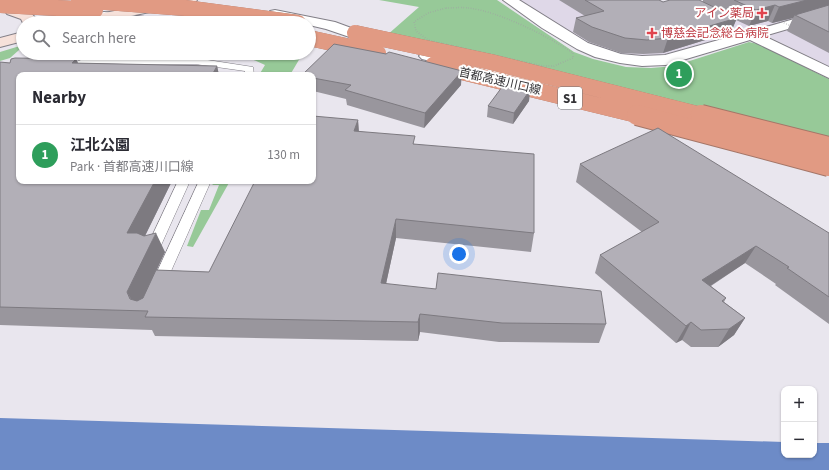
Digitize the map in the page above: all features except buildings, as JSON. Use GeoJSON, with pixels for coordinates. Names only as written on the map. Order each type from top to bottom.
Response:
{"type":"FeatureCollection","features":[{"type":"Feature","properties":{"kind":"highway"},"geometry":{"type":"LineString","coordinates":[[79,0],[185,8],[245,16]]}},
{"type":"Feature","properties":{"kind":"highway"},"geometry":{"type":"LineString","coordinates":[[4,9],[115,11],[155,16]]}},
{"type":"Feature","properties":{"kind":"highway","name":"首都高速川口線"},"geometry":{"type":"LineString","coordinates":[[316,26],[491,62],[829,148]]}},
{"type":"Feature","properties":{"kind":"highway","name":"首都高速川口線"},"geometry":{"type":"LineString","coordinates":[[316,40],[550,93],[829,166]]}},
{"type":"Feature","properties":{"kind":"main road"},"geometry":{"type":"LineString","coordinates":[[4,9],[104,16],[187,0]]}},
{"type":"Feature","properties":{"kind":"main road"},"geometry":{"type":"LineString","coordinates":[[4,9],[26,16]]}},
{"type":"Feature","properties":{"kind":"street"},"geometry":{"type":"LineString","coordinates":[[187,0],[281,16]]}},
{"type":"Feature","properties":{"kind":"street"},"geometry":{"type":"LineString","coordinates":[[510,0],[578,45],[603,56],[638,61],[666,60],[829,13]]}},
{"type":"Feature","properties":{"kind":"street"},"geometry":{"type":"LineString","coordinates":[[316,22],[330,25],[388,47],[570,90],[829,157]]}},
{"type":"Feature","properties":{"kind":"street"},"geometry":{"type":"LineString","coordinates":[[731,25],[829,73]]}},
{"type":"Feature","properties":{"kind":"street"},"geometry":{"type":"LineString","coordinates":[[316,42],[388,47]]}},
{"type":"Feature","properties":{"kind":"lane"},"geometry":{"type":"LineString","coordinates":[[50,63],[195,61],[236,71],[250,69],[250,72]]}},
{"type":"Feature","properties":{"kind":"lane"},"geometry":{"type":"LineString","coordinates":[[54,72],[81,63]]}},
{"type":"Feature","properties":{"kind":"lane"},"geometry":{"type":"LineString","coordinates":[[153,249],[183,184]]}},
{"type":"Feature","properties":{"kind":"lane"},"geometry":{"type":"LineString","coordinates":[[152,298],[204,184]]}},
{"type":"Feature","properties":{"kind":"path"},"geometry":{"type":"LineString","coordinates":[[446,8],[468,8],[490,13],[552,40],[573,53],[573,58],[554,66],[544,66],[428,40],[416,31],[414,22],[428,13],[446,8]]}},
{"type":"Feature","properties":{"kind":"path"},"geometry":{"type":"LineString","coordinates":[[774,18],[795,28]]}},
{"type":"Feature","properties":{"kind":"shaded area","name":"博慈会記念総合病院"},"geometry":{"type":"Polygon","coordinates":[[[520,0],[631,0],[730,20],[829,12],[829,66],[755,30],[745,28],[735,31],[735,34],[667,54],[645,56],[623,55],[595,48],[570,34],[520,0]]]}},
{"type":"Feature","properties":{"kind":"green space"},"geometry":{"type":"Polygon","coordinates":[[[379,0],[497,0],[574,52],[593,59],[626,67],[651,68],[674,66],[749,42],[758,44],[829,79],[829,145],[386,36],[419,7],[379,0]]]}},
{"type":"Feature","properties":{"kind":"green space"},"geometry":{"type":"Polygon","coordinates":[[[16,47],[16,53],[10,58],[0,61],[0,52],[16,47]]]}},
{"type":"Feature","properties":{"kind":"green space"},"geometry":{"type":"Polygon","coordinates":[[[254,60],[299,60],[292,72],[261,72],[265,65],[254,60]]]}},
{"type":"Feature","properties":{"kind":"green space"},"geometry":{"type":"Polygon","coordinates":[[[228,184],[193,247],[187,246],[201,210],[209,210],[219,185],[212,185],[228,184]]]}},
{"type":"Feature","properties":{"kind":"water"},"geometry":{"type":"Polygon","coordinates":[[[0,418],[781,442],[781,458],[817,458],[817,443],[829,443],[829,470],[0,470],[0,418]]]}},
{"type":"Feature","properties":{"kind":"place","name":"アイン薬局"},"geometry":{"type":"Point","coordinates":[762,13]}},
{"type":"Feature","properties":{"kind":"place","name":"博慈会記念総合病院"},"geometry":{"type":"Point","coordinates":[652,33]}},
{"type":"Feature","properties":{"kind":"place","name":"江北公園"},"geometry":{"type":"Point","coordinates":[679,74]}}]}
